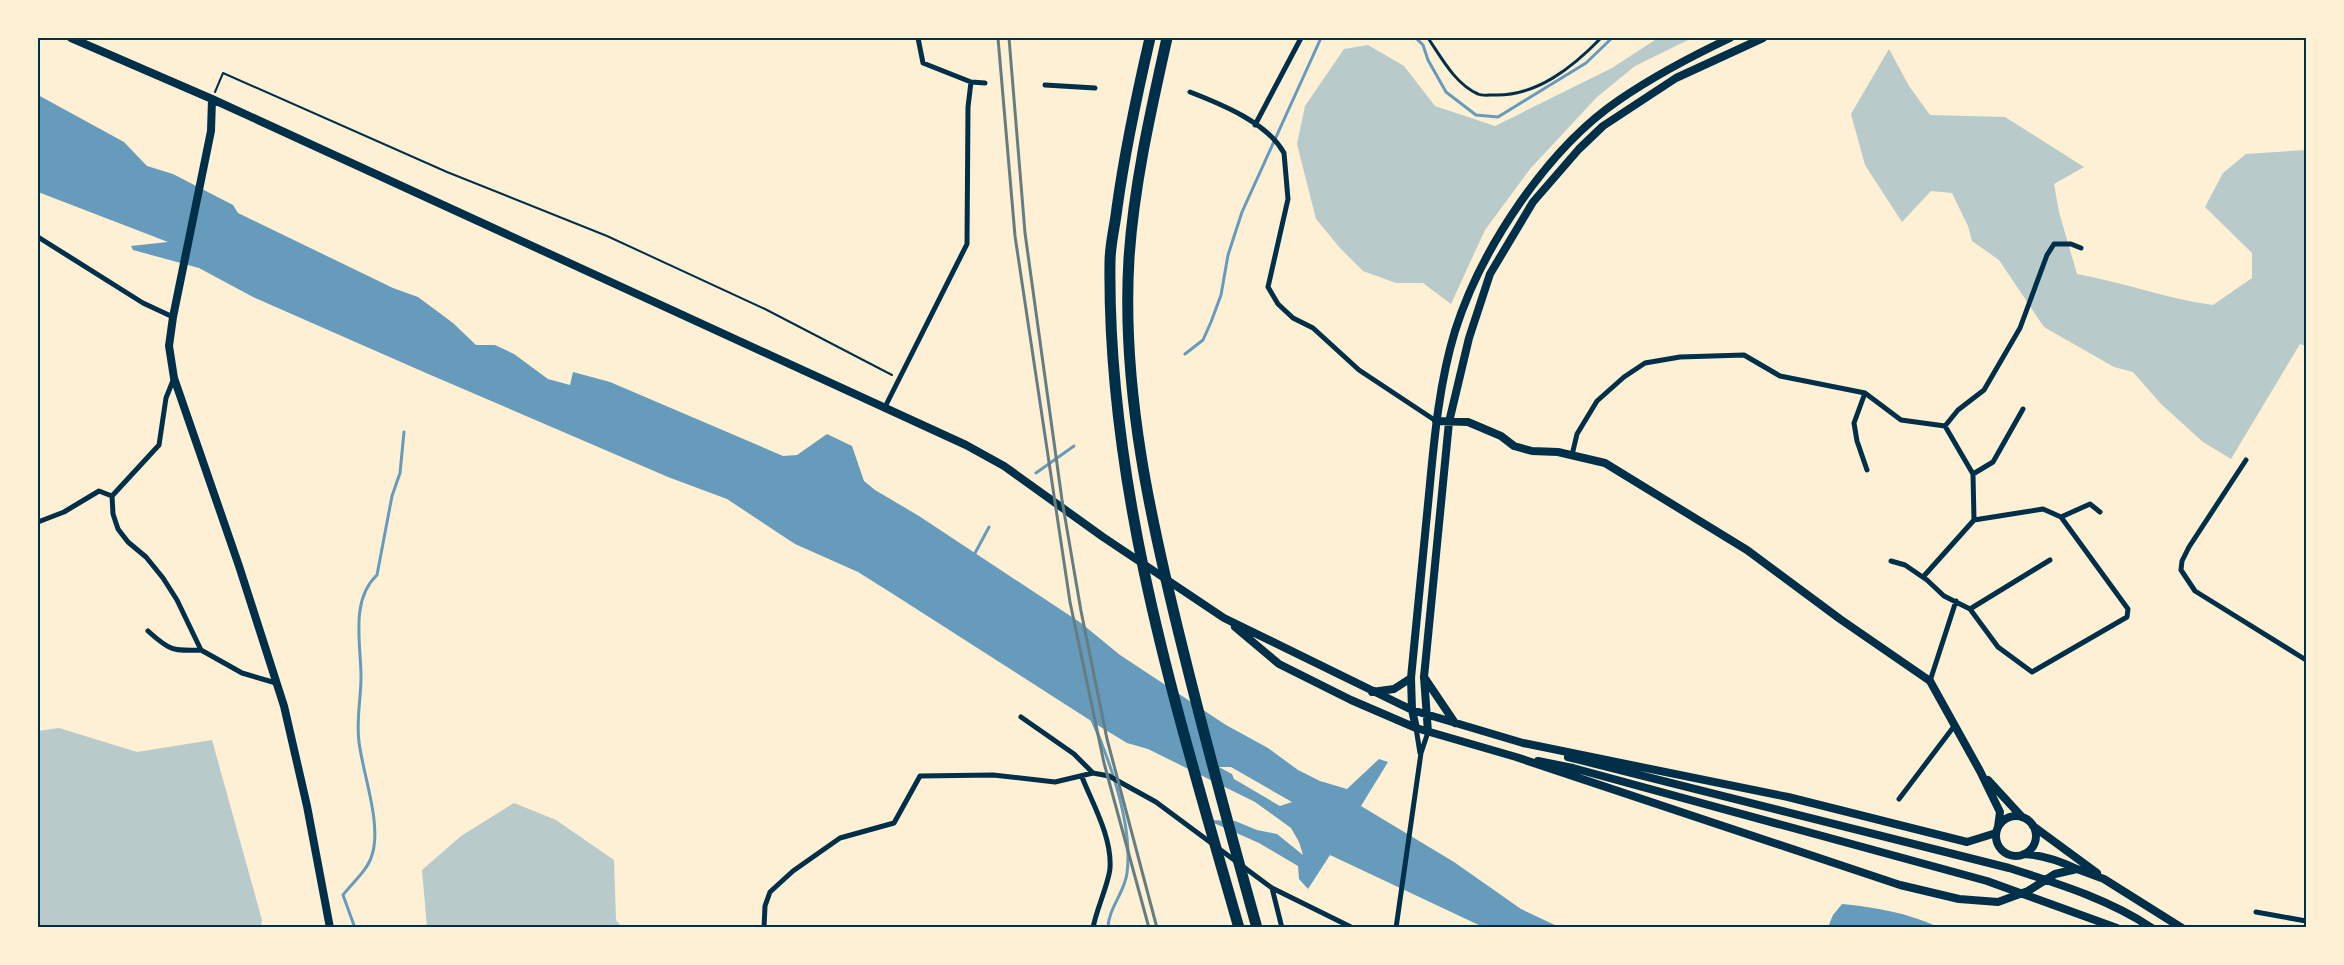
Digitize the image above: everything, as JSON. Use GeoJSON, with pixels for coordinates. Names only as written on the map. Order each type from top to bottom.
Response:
{"type":"FeatureCollection","features":[{"type":"Feature","properties":{"kind":"highway"},"geometry":{"type":"LineString","coordinates":[[1150,38],[1124,164],[1110,260],[1113,368],[1133,519],[1165,657],[1239,927]]}},
{"type":"Feature","properties":{"kind":"highway"},"geometry":{"type":"LineString","coordinates":[[1168,38],[1139,178],[1129,258],[1129,364],[1144,471],[1161,564],[1210,759],[1257,928]]}},
{"type":"Feature","properties":{"kind":"street"},"geometry":{"type":"LineString","coordinates":[[71,38],[212,99],[966,445],[1004,466],[1103,537],[1224,618],[1278,664],[1351,700],[1416,728],[1516,757],[1900,885],[1959,898],[1998,902],[2028,891],[2055,874],[2077,869]]}},
{"type":"Feature","properties":{"kind":"street"},"geometry":{"type":"LineString","coordinates":[[918,38],[923,63],[971,82],[985,83]]}},
{"type":"Feature","properties":{"kind":"street"},"geometry":{"type":"LineString","coordinates":[[1255,125],[1301,38]]}},
{"type":"Feature","properties":{"kind":"street"},"geometry":{"type":"LineString","coordinates":[[1421,753],[1412,710],[1411,678],[1436,420],[1455,332],[1480,269],[1497,237],[1544,173],[1568,145],[1618,100],[1659,75],[1730,38]]}},
{"type":"Feature","properties":{"kind":"street"},"geometry":{"type":"LineString","coordinates":[[1396,928],[1421,753],[1428,732],[1424,677],[1449,422],[1469,338],[1490,274],[1532,202],[1579,149],[1603,126],[1631,105],[1685,73],[1763,38]]}},
{"type":"Feature","properties":{"kind":"street"},"geometry":{"type":"LineString","coordinates":[[885,407],[967,244],[968,106],[971,82]]}},
{"type":"Feature","properties":{"kind":"street"},"geometry":{"type":"LineString","coordinates":[[1045,85],[1096,88]]}},
{"type":"Feature","properties":{"kind":"street"},"geometry":{"type":"LineString","coordinates":[[1190,92],[1222,104],[1264,130],[1284,154],[1288,199],[1268,287],[1278,304],[1293,318],[1313,328],[1359,370],[1436,420],[1468,422],[1501,436],[1514,446],[1532,451],[1558,452],[1605,463],[1747,550],[1840,619],[1930,680],[1980,771],[2000,812],[1996,840],[2002,850],[2013,856],[2038,854],[2059,860],[2077,869],[2104,878]]}},
{"type":"Feature","properties":{"kind":"street"},"geometry":{"type":"LineString","coordinates":[[212,99],[211,131],[173,317],[169,346],[174,378],[276,683],[307,806],[330,928]]}},
{"type":"Feature","properties":{"kind":"street"},"geometry":{"type":"LineString","coordinates":[[38,237],[143,303],[173,317]]}},
{"type":"Feature","properties":{"kind":"street"},"geometry":{"type":"LineString","coordinates":[[1945,426],[1958,410],[1984,390],[2020,328],[2047,255],[2054,244],[2071,244],[2081,248]]}},
{"type":"Feature","properties":{"kind":"street"},"geometry":{"type":"LineString","coordinates":[[1572,455],[1577,434],[1598,401],[1624,377],[1645,363],[1680,357],[1744,355],[1780,376],[1865,393],[1901,420],[1945,426]]}},
{"type":"Feature","properties":{"kind":"street"},"geometry":{"type":"LineString","coordinates":[[174,378],[166,398],[158,445],[112,496],[113,514],[118,529],[128,542],[146,556],[163,578],[177,600],[202,650]]}},
{"type":"Feature","properties":{"kind":"street"},"geometry":{"type":"LineString","coordinates":[[1865,393],[1854,423],[1857,441],[1867,470]]}},
{"type":"Feature","properties":{"kind":"street"},"geometry":{"type":"LineString","coordinates":[[1973,474],[1993,462],[2023,409]]}},
{"type":"Feature","properties":{"kind":"street"},"geometry":{"type":"LineString","coordinates":[[1945,426],[1973,474],[1974,520]]}},
{"type":"Feature","properties":{"kind":"street"},"geometry":{"type":"LineString","coordinates":[[2246,460],[2189,547],[2182,560],[2181,570],[2195,591],[2306,660]]}},
{"type":"Feature","properties":{"kind":"street"},"geometry":{"type":"LineString","coordinates":[[38,522],[64,512],[99,490],[112,496]]}},
{"type":"Feature","properties":{"kind":"street"},"geometry":{"type":"LineString","coordinates":[[2061,516],[2090,504],[2100,512]]}},
{"type":"Feature","properties":{"kind":"street"},"geometry":{"type":"LineString","coordinates":[[1891,561],[1905,565],[1923,577],[1944,596],[1970,609],[1998,646],[2032,672],[2127,617],[2128,609],[2061,516],[2043,509],[1974,520],[1923,577]]}},
{"type":"Feature","properties":{"kind":"street"},"geometry":{"type":"LineString","coordinates":[[1970,609],[2050,560]]}},
{"type":"Feature","properties":{"kind":"street"},"geometry":{"type":"LineString","coordinates":[[1930,680],[1956,601]]}},
{"type":"Feature","properties":{"kind":"street"},"geometry":{"type":"LineString","coordinates":[[1224,618],[1412,710],[1582,761],[2009,868],[2073,888],[2130,913],[2152,928]]}},
{"type":"Feature","properties":{"kind":"street"},"geometry":{"type":"LineString","coordinates":[[148,631],[162,644],[175,651],[202,650],[242,673],[276,683]]}},
{"type":"Feature","properties":{"kind":"street"},"geometry":{"type":"LineString","coordinates":[[1424,677],[1455,723]]}},
{"type":"Feature","properties":{"kind":"street"},"geometry":{"type":"LineString","coordinates":[[1372,692],[1394,689],[1411,678]]}},
{"type":"Feature","properties":{"kind":"street"},"geometry":{"type":"LineString","coordinates":[[1021,717],[1074,754],[1093,773]]}},
{"type":"Feature","properties":{"kind":"street"},"geometry":{"type":"LineString","coordinates":[[1899,799],[1955,725]]}},
{"type":"Feature","properties":{"kind":"street"},"geometry":{"type":"LineString","coordinates":[[1523,743],[1788,797],[1967,842],[1997,830],[2008,818],[2022,817]]}},
{"type":"Feature","properties":{"kind":"street"},"geometry":{"type":"LineString","coordinates":[[1516,757],[1573,768],[1987,881],[2117,928]]}},
{"type":"Feature","properties":{"kind":"street"},"geometry":{"type":"LineString","coordinates":[[1980,771],[2032,826],[2104,878],[2182,928]]}},
{"type":"Feature","properties":{"kind":"street"},"geometry":{"type":"LineString","coordinates":[[764,928],[764,906],[770,892],[793,871],[840,838],[894,823],[920,776],[993,775],[1055,782],[1093,773],[1109,776],[1156,802],[1272,888],[1353,928]]}},
{"type":"Feature","properties":{"kind":"street"},"geometry":{"type":"LineString","coordinates":[[1082,777],[1107,839],[1110,870],[1092,928]]}},
{"type":"Feature","properties":{"kind":"street"},"geometry":{"type":"LineString","coordinates":[[2024,854],[2033,845],[2035,838],[2032,826]]}},
{"type":"Feature","properties":{"kind":"street"},"geometry":{"type":"LineString","coordinates":[[1272,888],[1282,928]]}},
{"type":"Feature","properties":{"kind":"street"},"geometry":{"type":"LineString","coordinates":[[2256,912],[2306,921]]}},
{"type":"Feature","properties":{"kind":"lane"},"geometry":{"type":"LineString","coordinates":[[1428,38],[1445,65],[1461,82],[1479,95],[1510,96],[1544,83],[1582,58],[1601,38]]}},
{"type":"Feature","properties":{"kind":"path"},"geometry":{"type":"LineString","coordinates":[[212,99],[223,73],[447,172],[607,236],[765,309],[899,378]]}},
{"type":"Feature","properties":{"kind":"shaded area"},"geometry":{"type":"Polygon","coordinates":[[[1658,38],[1692,38],[1635,66],[1597,97],[1530,169],[1485,230],[1451,304],[1423,283],[1396,283],[1363,271],[1340,248],[1316,219],[1297,144],[1305,106],[1344,49],[1368,45],[1404,66],[1435,106],[1495,126],[1612,68],[1658,38]]]}},
{"type":"Feature","properties":{"kind":"shaded area"},"geometry":{"type":"Polygon","coordinates":[[[1889,49],[1909,86],[1930,115],[2005,117],[2084,167],[2054,184],[2059,212],[2077,274],[2162,295],[2213,305],[2252,278],[2252,253],[2205,207],[2223,173],[2246,154],[2306,150],[2306,346],[2300,344],[2231,459],[2203,442],[2161,404],[2133,372],[2114,367],[2044,327],[1999,260],[1972,241],[1968,226],[1952,193],[1931,191],[1902,222],[1865,165],[1851,114],[1889,49]]]}},
{"type":"Feature","properties":{"kind":"shaded area"},"geometry":{"type":"Polygon","coordinates":[[[59,728],[137,752],[212,740],[262,920],[261,927],[38,927],[38,731],[59,728]]]}},
{"type":"Feature","properties":{"kind":"shaded area"},"geometry":{"type":"Polygon","coordinates":[[[514,803],[556,820],[614,860],[616,920],[622,927],[427,927],[422,870],[461,836],[514,803]]]}},
{"type":"Feature","properties":{"kind":"water"},"geometry":{"type":"Polygon","coordinates":[[[38,95],[124,142],[147,166],[173,174],[233,205],[238,213],[393,288],[418,297],[453,323],[476,345],[495,345],[514,354],[548,379],[570,385],[573,372],[610,382],[783,456],[797,455],[827,434],[852,446],[864,481],[875,490],[919,516],[1081,623],[1120,655],[1226,725],[1268,748],[1298,770],[1320,781],[1347,789],[1379,759],[1388,762],[1361,806],[1454,862],[1521,909],[1559,927],[1483,927],[1330,855],[1308,889],[1299,879],[1298,866],[1259,843],[1207,820],[1235,821],[1257,830],[1277,834],[1303,855],[1299,842],[1291,828],[1255,802],[1148,749],[1127,743],[858,572],[795,544],[727,499],[668,477],[426,373],[253,297],[199,268],[133,250],[131,246],[168,242],[38,192],[38,95]],[[1219,767],[1232,774],[1234,779],[1280,806],[1292,802],[1231,767],[1219,767]]]}},
{"type":"Feature","properties":{"kind":"water"},"geometry":{"type":"Polygon","coordinates":[[[1842,904],[1891,911],[1938,927],[1828,927],[1833,915],[1842,904]]]}},
{"type":"Feature","properties":{"kind":"waterway"},"geometry":{"type":"LineString","coordinates":[[1185,354],[1203,340],[1211,322],[1221,295],[1228,255],[1242,212],[1321,38]]}},
{"type":"Feature","properties":{"kind":"waterway"},"geometry":{"type":"LineString","coordinates":[[1416,38],[1423,45],[1428,60],[1446,92],[1476,115],[1498,117],[1586,63],[1612,38]]}},
{"type":"Feature","properties":{"kind":"waterway"},"geometry":{"type":"LineString","coordinates":[[355,928],[343,895],[370,861],[375,829],[358,734],[361,677],[360,610],[363,597],[377,575],[392,496],[400,473],[404,432]]}},
{"type":"Feature","properties":{"kind":"waterway"},"geometry":{"type":"LineString","coordinates":[[1036,473],[1074,446]]}},
{"type":"Feature","properties":{"kind":"waterway"},"geometry":{"type":"LineString","coordinates":[[974,555],[989,527]]}},
{"type":"Feature","properties":{"kind":"waterway"},"geometry":{"type":"LineString","coordinates":[[1092,720],[1113,775],[1127,835],[1126,880],[1111,914],[1108,928]]}},
{"type":"Feature","properties":{"kind":"railway"},"geometry":{"type":"LineString","coordinates":[[998,38],[1015,236],[1070,602],[1104,763],[1149,928]]}},
{"type":"Feature","properties":{"kind":"railway"},"geometry":{"type":"LineString","coordinates":[[1009,38],[1025,233],[1062,500],[1081,611],[1107,739],[1157,928]]}}]}
